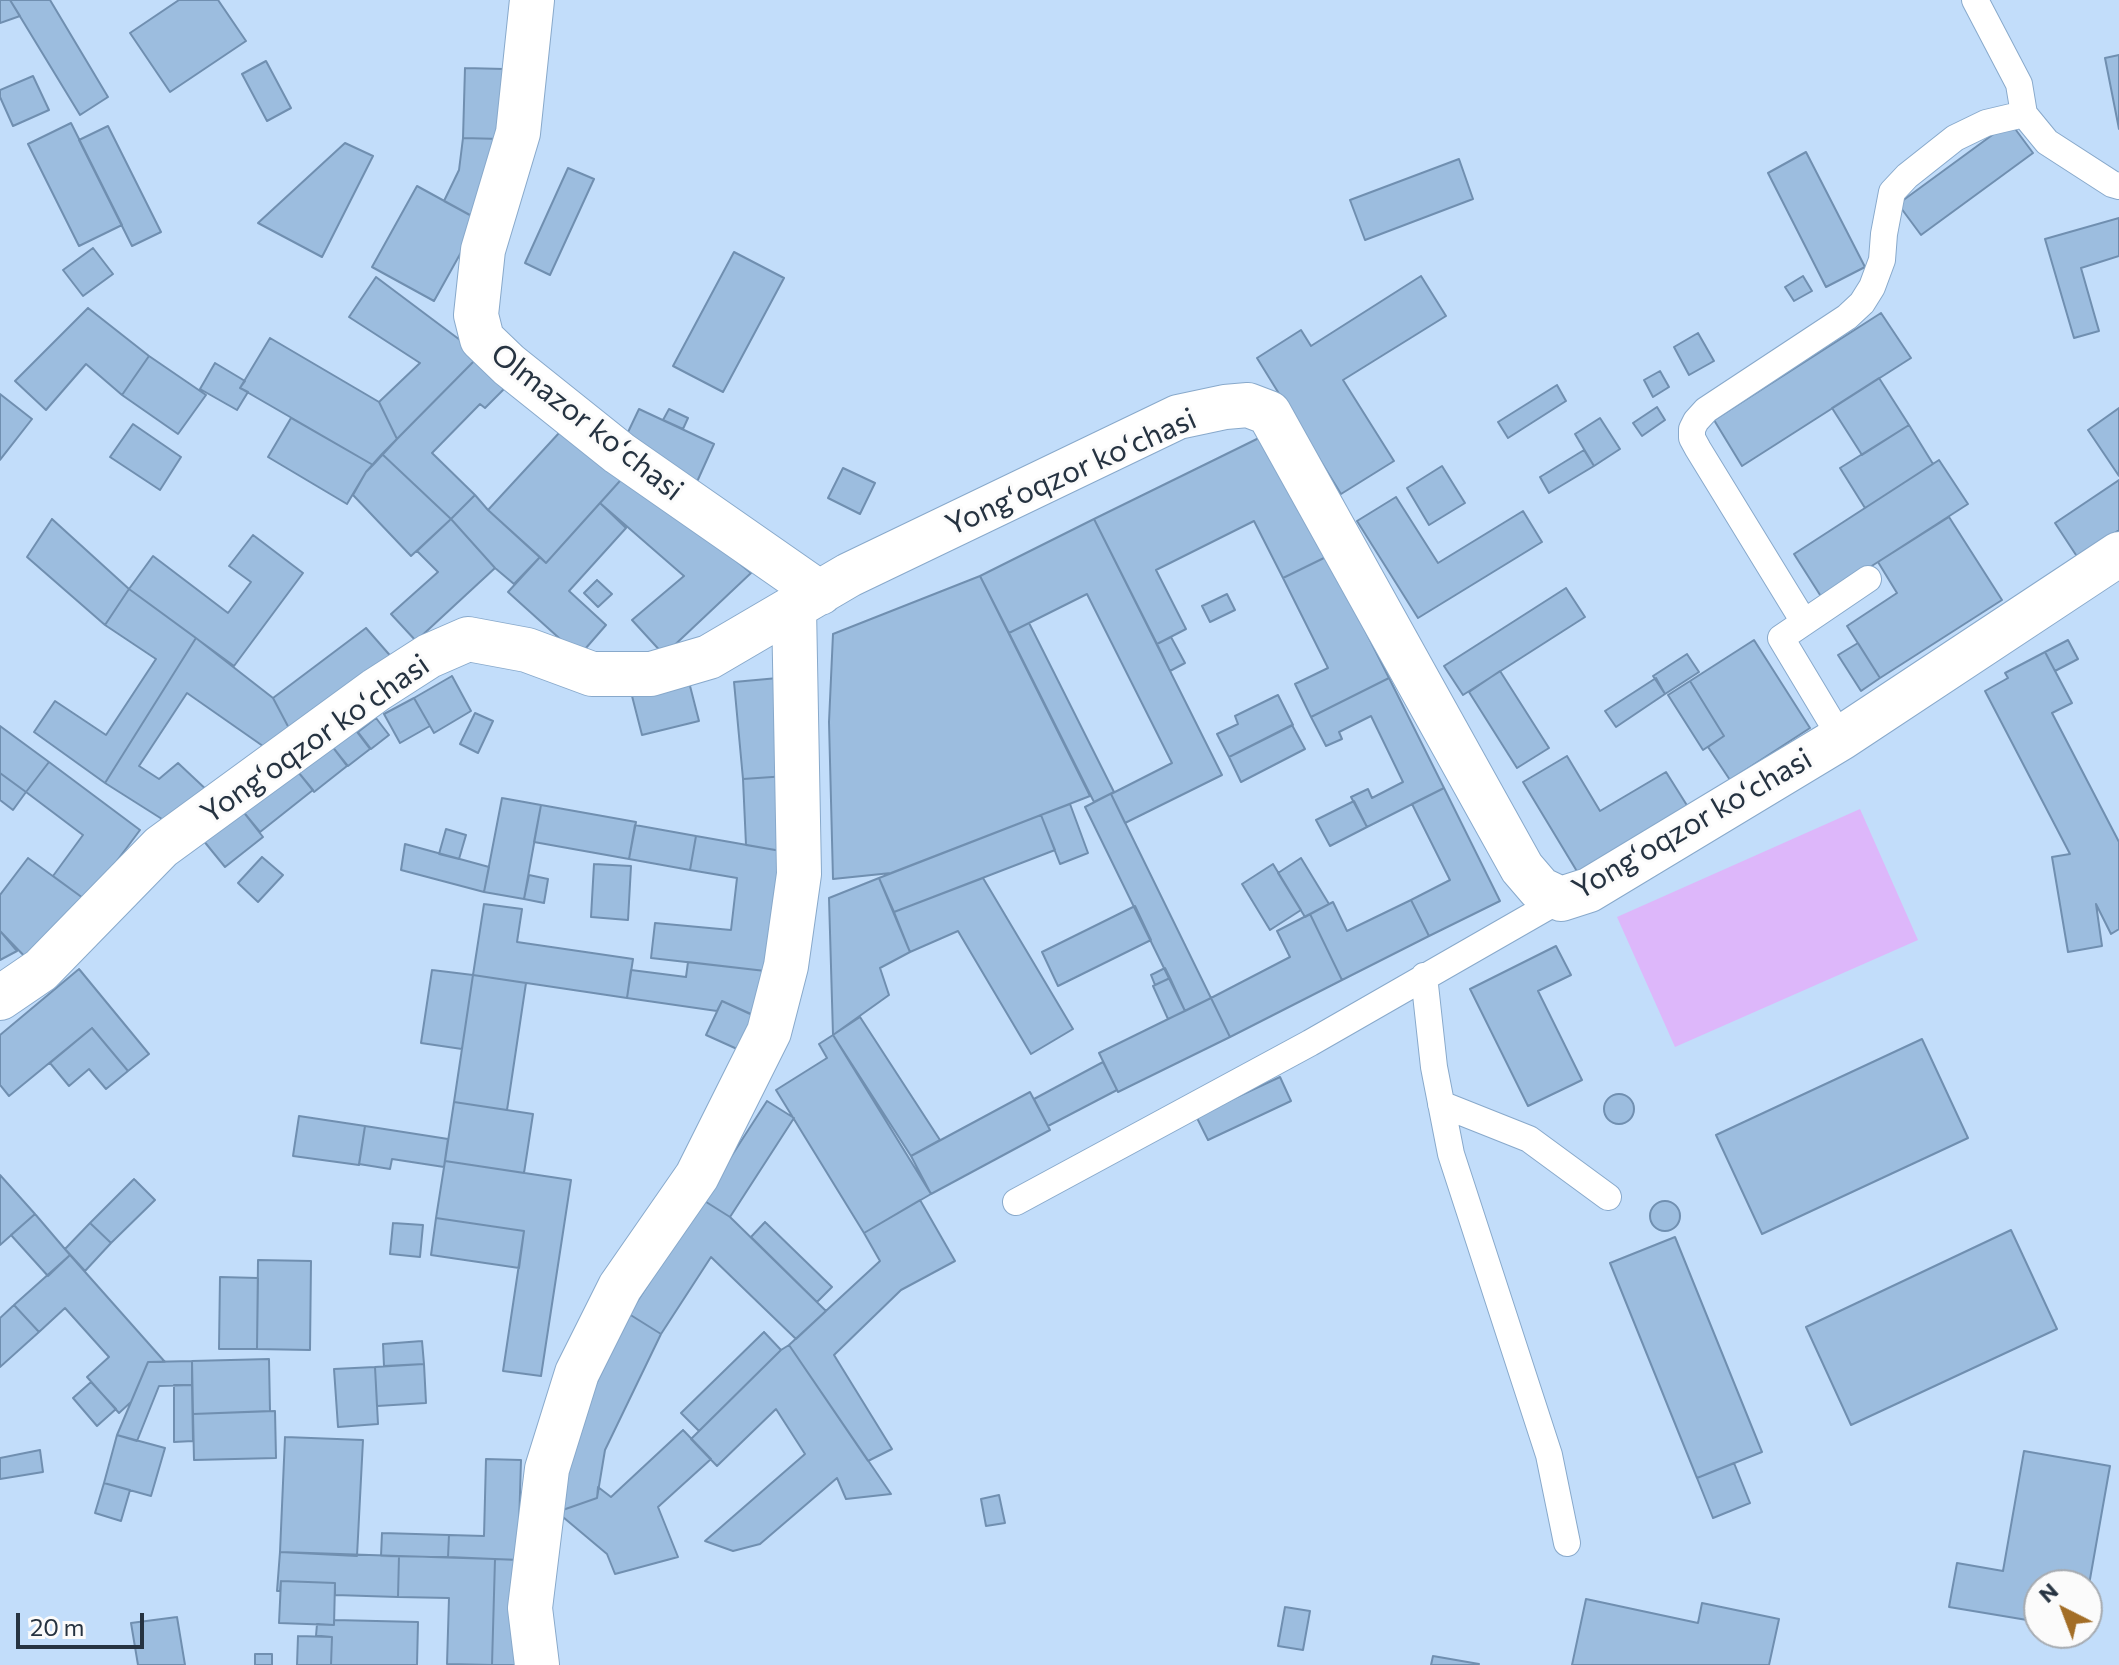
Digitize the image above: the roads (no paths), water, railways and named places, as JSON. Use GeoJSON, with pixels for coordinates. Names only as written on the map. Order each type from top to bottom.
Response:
{"type":"FeatureCollection","features":[{"type":"Feature","properties":{"kind":"street","name":"Olmazor koʻchasi"},"geometry":{"type":"LineString","coordinates":[[532,0],[518,133],[483,250],[476,315],[482,339],[509,365],[807,600]]}},
{"type":"Feature","properties":{"kind":"street","name":"Yongʻoqzor koʻchasi"},"geometry":{"type":"LineString","coordinates":[[0,998],[41,970],[161,847],[376,690],[429,656],[468,639],[527,650],[592,674],[651,674],[709,657],[863,568],[1178,417],[1225,407],[1248,405],[1269,413],[1522,868],[1540,889],[1561,899],[1589,890],[1841,738],[2119,554]]}},
{"type":"Feature","properties":{"kind":"street"},"geometry":{"type":"LineString","coordinates":[[537,1665],[530,1608],[547,1469],[577,1373],[620,1287],[697,1176],[769,1032],[786,966],[799,874],[807,600]]}},
{"type":"Feature","properties":{"kind":"lane"},"geometry":{"type":"LineString","coordinates":[[1975,0],[2019,84],[2024,114],[2047,142],[2119,186]]}},
{"type":"Feature","properties":{"kind":"lane"},"geometry":{"type":"LineString","coordinates":[[1804,622],[1698,449],[1692,438],[1692,429],[1706,410],[1836,324],[1862,303],[1882,260],[1892,192],[1907,176],[1955,138],[1986,123],[2024,114]]}},
{"type":"Feature","properties":{"kind":"lane"},"geometry":{"type":"LineString","coordinates":[[1841,738],[1781,638],[1868,579]]}},
{"type":"Feature","properties":{"kind":"lane"},"geometry":{"type":"LineString","coordinates":[[1016,1202],[1310,1043],[1561,899]]}},
{"type":"Feature","properties":{"kind":"lane"},"geometry":{"type":"LineString","coordinates":[[1424,976],[1434,1067],[1451,1154],[1549,1455],[1567,1543]]}},
{"type":"Feature","properties":{"kind":"lane"},"geometry":{"type":"LineString","coordinates":[[1441,1104],[1529,1139],[1608,1197]]}}]}
